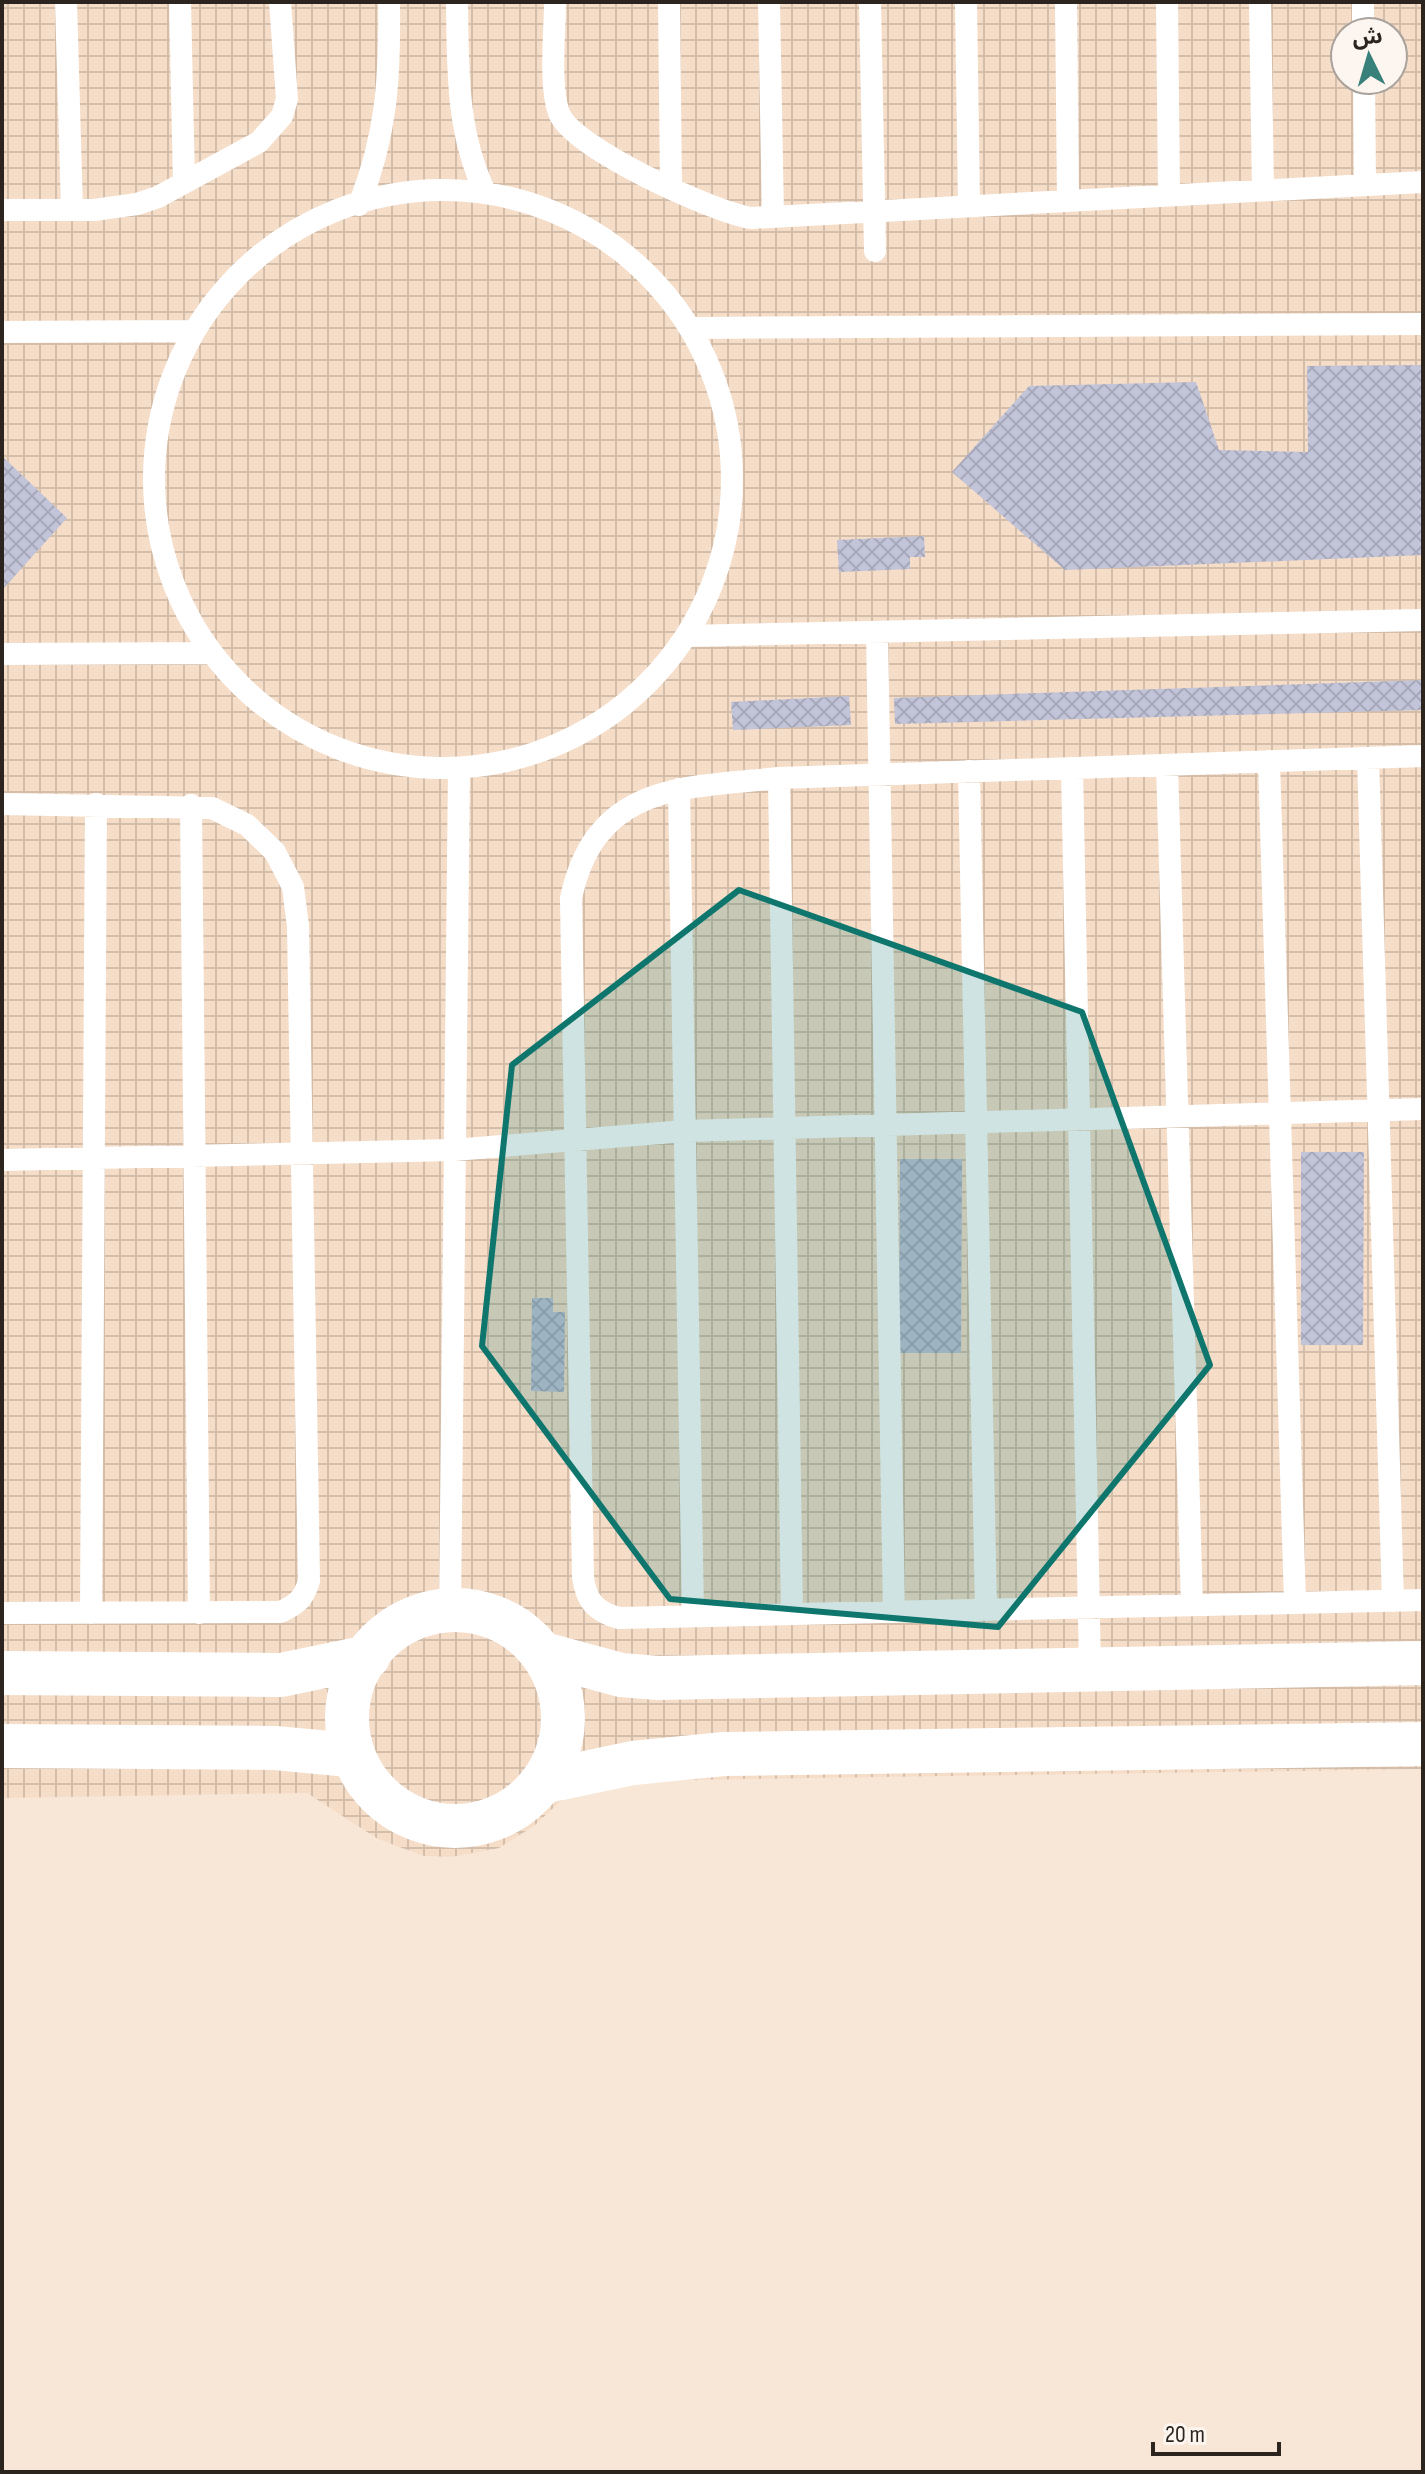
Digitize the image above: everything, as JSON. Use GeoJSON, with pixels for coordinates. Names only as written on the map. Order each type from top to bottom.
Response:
{"type":"FeatureCollection","features":[{"type":"Feature","properties":{"kind":"street"},"geometry":{"type":"LineString","coordinates":[[547,1655],[555,1682],[560,1737],[542,1782],[507,1813],[485,1822],[438,1826],[404,1816],[375,1795],[350,1755],[351,1705],[368,1657],[383,1638],[403,1623],[450,1609],[473,1609],[515,1625],[547,1655],[621,1675],[658,1678],[1423,1663]]}},
{"type":"Feature","properties":{"kind":"street"},"geometry":{"type":"LineString","coordinates":[[2,1673],[281,1675],[339,1666],[368,1657]]}},
{"type":"Feature","properties":{"kind":"street"},"geometry":{"type":"LineString","coordinates":[[542,1782],[633,1763],[724,1754],[1423,1744]]}},
{"type":"Feature","properties":{"kind":"street"},"geometry":{"type":"LineString","coordinates":[[2,1746],[275,1748],[350,1755]]}},
{"type":"Feature","properties":{"kind":"lane"},"geometry":{"type":"LineString","coordinates":[[66,2],[72,210]]}},
{"type":"Feature","properties":{"kind":"lane"},"geometry":{"type":"LineString","coordinates":[[180,2],[184,183]]}},
{"type":"Feature","properties":{"kind":"lane"},"geometry":{"type":"LineString","coordinates":[[2,210],[72,210],[137,204],[184,183],[259,142],[282,116],[287,99],[280,2]]}},
{"type":"Feature","properties":{"kind":"lane"},"geometry":{"type":"LineString","coordinates":[[359,205],[376,163],[386,119],[390,73],[389,2]]}},
{"type":"Feature","properties":{"kind":"lane"},"geometry":{"type":"LineString","coordinates":[[457,2],[459,105],[472,165],[485,192]]}},
{"type":"Feature","properties":{"kind":"lane"},"geometry":{"type":"LineString","coordinates":[[555,2],[556,93],[559,113],[569,130],[671,187],[731,214],[773,216],[1423,182]]}},
{"type":"Feature","properties":{"kind":"lane"},"geometry":{"type":"LineString","coordinates":[[669,2],[671,187]]}},
{"type":"Feature","properties":{"kind":"lane"},"geometry":{"type":"LineString","coordinates":[[769,2],[773,216]]}},
{"type":"Feature","properties":{"kind":"lane"},"geometry":{"type":"LineString","coordinates":[[870,2],[875,251]]}},
{"type":"Feature","properties":{"kind":"lane"},"geometry":{"type":"LineString","coordinates":[[966,2],[969,206]]}},
{"type":"Feature","properties":{"kind":"lane"},"geometry":{"type":"LineString","coordinates":[[1066,2],[1068,200]]}},
{"type":"Feature","properties":{"kind":"lane"},"geometry":{"type":"LineString","coordinates":[[1167,2],[1169,195]]}},
{"type":"Feature","properties":{"kind":"lane"},"geometry":{"type":"LineString","coordinates":[[1260,2],[1263,190]]}},
{"type":"Feature","properties":{"kind":"lane"},"geometry":{"type":"LineString","coordinates":[[1364,96],[1365,185]]}},
{"type":"Feature","properties":{"kind":"lane"},"geometry":{"type":"LineString","coordinates":[[485,192],[546,208],[603,237],[651,277],[690,328],[723,401],[733,482],[721,562],[687,636],[644,688],[589,729],[526,757],[459,768],[387,763],[320,742],[259,704],[210,653],[169,579],[152,495],[160,410],[192,331],[247,265],[318,218],[359,205],[399,193],[485,192]]}},
{"type":"Feature","properties":{"kind":"lane"},"geometry":{"type":"LineString","coordinates":[[690,328],[1423,324]]}},
{"type":"Feature","properties":{"kind":"lane"},"geometry":{"type":"LineString","coordinates":[[2,332],[192,331]]}},
{"type":"Feature","properties":{"kind":"lane"},"geometry":{"type":"LineString","coordinates":[[687,636],[1423,620]]}},
{"type":"Feature","properties":{"kind":"lane"},"geometry":{"type":"LineString","coordinates":[[877,632],[894,1612]]}},
{"type":"Feature","properties":{"kind":"lane"},"geometry":{"type":"LineString","coordinates":[[2,654],[210,653]]}},
{"type":"Feature","properties":{"kind":"lane"},"geometry":{"type":"LineString","coordinates":[[1423,756],[779,778],[679,789],[646,796],[617,813],[594,837],[578,866],[571,898],[585,1592],[593,1605],[604,1614],[619,1618],[1423,1600]]}},
{"type":"Feature","properties":{"kind":"lane"},"geometry":{"type":"LineString","coordinates":[[1368,758],[1393,1601]]}},
{"type":"Feature","properties":{"kind":"lane"},"geometry":{"type":"LineString","coordinates":[[1269,761],[1295,1602]]}},
{"type":"Feature","properties":{"kind":"lane"},"geometry":{"type":"LineString","coordinates":[[1167,765],[1192,1605]]}},
{"type":"Feature","properties":{"kind":"lane"},"geometry":{"type":"LineString","coordinates":[[450,1609],[459,768]]}},
{"type":"Feature","properties":{"kind":"lane"},"geometry":{"type":"LineString","coordinates":[[1072,768],[1090,1668]]}},
{"type":"Feature","properties":{"kind":"lane"},"geometry":{"type":"LineString","coordinates":[[969,771],[986,1610]]}},
{"type":"Feature","properties":{"kind":"lane"},"geometry":{"type":"LineString","coordinates":[[779,778],[792,1614]]}},
{"type":"Feature","properties":{"kind":"lane"},"geometry":{"type":"LineString","coordinates":[[679,789],[693,1616]]}},
{"type":"Feature","properties":{"kind":"lane"},"geometry":{"type":"LineString","coordinates":[[2,804],[191,805],[212,808],[247,825],[275,852],[293,887],[298,926],[309,1581],[305,1595],[294,1606],[280,1612],[2,1613]]}},
{"type":"Feature","properties":{"kind":"lane"},"geometry":{"type":"LineString","coordinates":[[91,1613],[96,804]]}},
{"type":"Feature","properties":{"kind":"lane"},"geometry":{"type":"LineString","coordinates":[[191,805],[199,1613]]}},
{"type":"Feature","properties":{"kind":"lane"},"geometry":{"type":"LineString","coordinates":[[2,1160],[454,1150],[685,1131],[1423,1109]]}},
{"type":"Feature","properties":{"kind":"highlighted area"},"geometry":{"type":"Polygon","coordinates":[[[739,890],[1082,1012],[1210,1365],[998,1627],[670,1599],[482,1346],[512,1065],[739,890]]]}},
{"type":"Feature","properties":{"kind":"shaded area"},"geometry":{"type":"Polygon","coordinates":[[[2,2],[1423,2],[1423,1769],[618,1781],[566,1796],[534,1826],[499,1848],[451,1857],[424,1856],[378,1839],[307,1793],[2,1798],[2,2]]]}},
{"type":"Feature","properties":{"kind":"building"},"geometry":{"type":"Polygon","coordinates":[[[1423,365],[1423,555],[1065,570],[952,472],[1029,386],[1196,382],[1219,450],[1308,452],[1307,366],[1423,365]]]}},
{"type":"Feature","properties":{"kind":"building"},"geometry":{"type":"Polygon","coordinates":[[[2,456],[67,518],[2,590],[2,456]]]}},
{"type":"Feature","properties":{"kind":"building"},"geometry":{"type":"Polygon","coordinates":[[[924,536],[925,557],[910,557],[910,569],[839,572],[837,540],[924,536]]]}},
{"type":"Feature","properties":{"kind":"building"},"geometry":{"type":"Polygon","coordinates":[[[1423,680],[1423,710],[895,724],[894,698],[1423,680]]]}},
{"type":"Feature","properties":{"kind":"building"},"geometry":{"type":"Polygon","coordinates":[[[849,696],[851,725],[733,730],[731,702],[849,696]]]}},
{"type":"Feature","properties":{"kind":"building"},"geometry":{"type":"Polygon","coordinates":[[[1301,1152],[1364,1152],[1363,1345],[1301,1345],[1301,1152]]]}},
{"type":"Feature","properties":{"kind":"building"},"geometry":{"type":"Polygon","coordinates":[[[900,1159],[962,1159],[961,1353],[899,1353],[900,1159]]]}},
{"type":"Feature","properties":{"kind":"building"},"geometry":{"type":"Polygon","coordinates":[[[532,1298],[553,1298],[553,1312],[565,1312],[564,1392],[531,1391],[532,1298]]]}}]}
